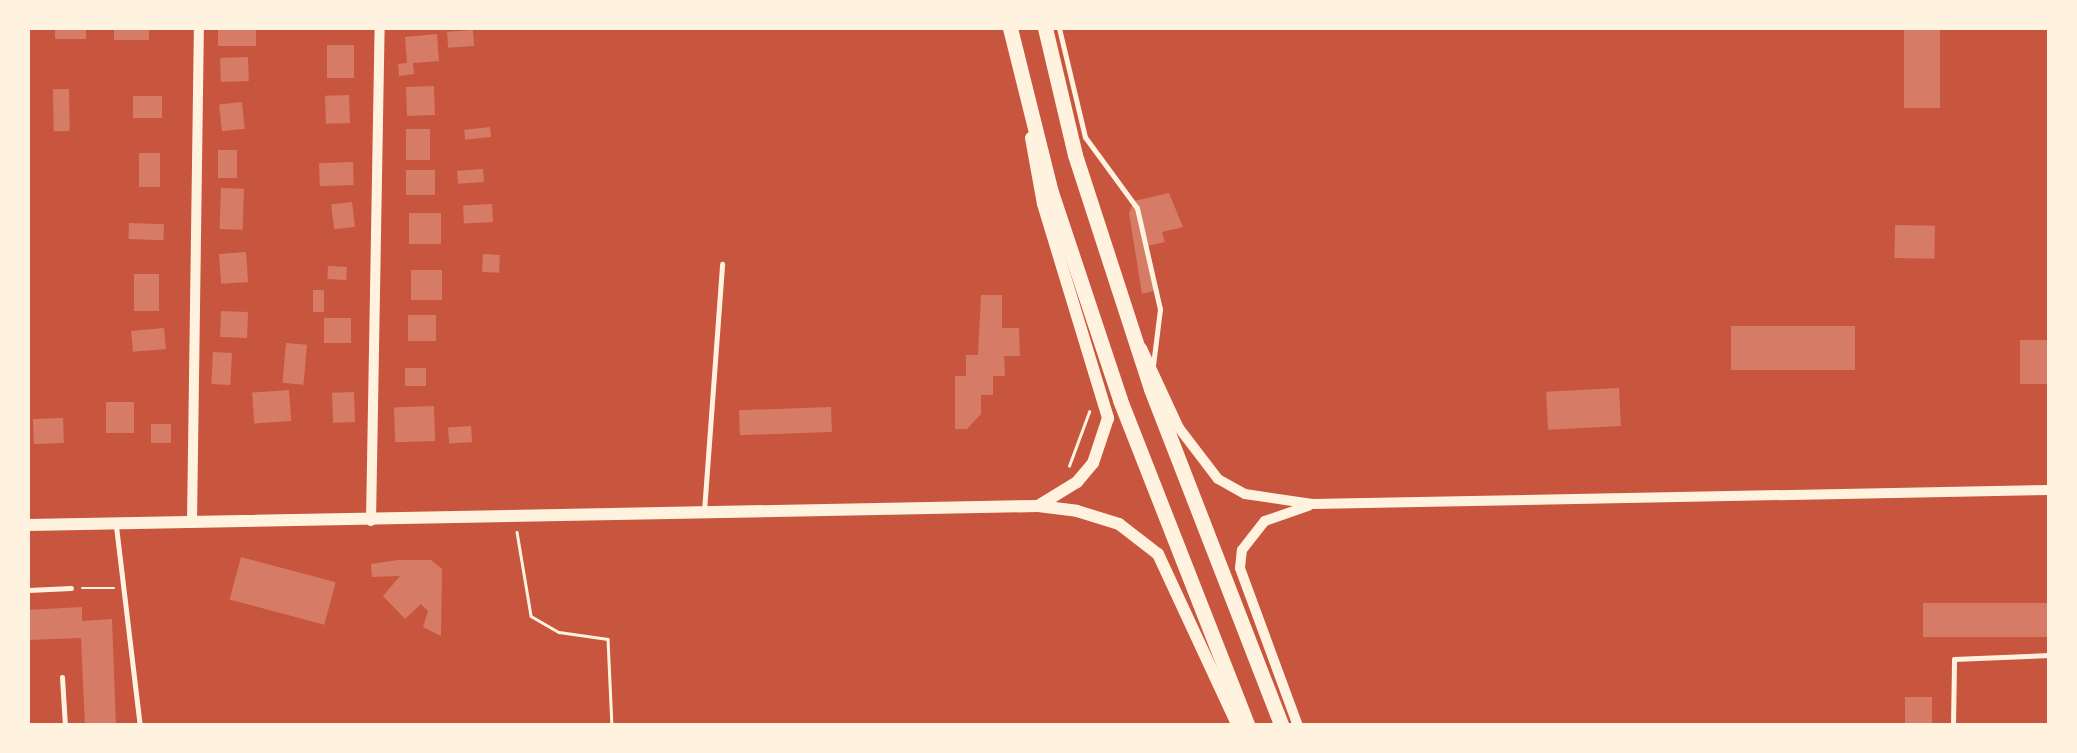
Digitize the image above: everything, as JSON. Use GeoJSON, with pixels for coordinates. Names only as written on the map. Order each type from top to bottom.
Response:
{"type":"FeatureCollection","features":[{"type":"Feature","properties":{"kind":"highway"},"geometry":{"type":"LineString","coordinates":[[1010,28],[1051,192],[1120,400],[1248,726]]}},
{"type":"Feature","properties":{"kind":"highway"},"geometry":{"type":"LineString","coordinates":[[1046,28],[1075,154],[1130,326],[1282,726]]}},
{"type":"Feature","properties":{"kind":"street"},"geometry":{"type":"LineString","coordinates":[[192,522],[199,28]]}},
{"type":"Feature","properties":{"kind":"street"},"geometry":{"type":"LineString","coordinates":[[372,522],[380,28]]}},
{"type":"Feature","properties":{"kind":"street"},"geometry":{"type":"LineString","coordinates":[[1018,67],[1043,204],[1108,418],[1093,463],[1077,482],[1038,506]]}},
{"type":"Feature","properties":{"kind":"street"},"geometry":{"type":"LineString","coordinates":[[1130,326],[1153,366],[1179,428],[1218,478],[1246,494],[1312,504],[2050,490]]}},
{"type":"Feature","properties":{"kind":"street"},"geometry":{"type":"LineString","coordinates":[[1298,726],[1240,568],[1242,550],[1265,521],[1312,504]]}},
{"type":"Feature","properties":{"kind":"street"},"geometry":{"type":"LineString","coordinates":[[28,526],[1038,506],[1102,517],[1158,554],[1238,726]]}},
{"type":"Feature","properties":{"kind":"lane"},"geometry":{"type":"LineString","coordinates":[[1059,28],[1086,138],[1137,208],[1151,257],[1160,309],[1153,366],[1168,432]]}},
{"type":"Feature","properties":{"kind":"lane"},"geometry":{"type":"LineString","coordinates":[[704,514],[722,264]]}},
{"type":"Feature","properties":{"kind":"lane"},"geometry":{"type":"LineString","coordinates":[[115,523],[140,726]]}},
{"type":"Feature","properties":{"kind":"lane"},"geometry":{"type":"LineString","coordinates":[[28,590],[71,588]]}},
{"type":"Feature","properties":{"kind":"lane"},"geometry":{"type":"LineString","coordinates":[[1952,726],[1954,659],[2050,656]]}},
{"type":"Feature","properties":{"kind":"lane"},"geometry":{"type":"LineString","coordinates":[[62,677],[65,726]]}},
{"type":"Feature","properties":{"kind":"path"},"geometry":{"type":"LineString","coordinates":[[1060,477],[1081,442],[1089,412]]}},
{"type":"Feature","properties":{"kind":"path"},"geometry":{"type":"LineString","coordinates":[[515,518],[532,616],[559,632],[608,639],[612,726]]}},
{"type":"Feature","properties":{"kind":"path"},"geometry":{"type":"LineString","coordinates":[[71,588],[125,588]]}},
{"type":"Feature","properties":{"kind":"building"},"geometry":{"type":"Polygon","coordinates":[[[55,28],[86,28],[86,39],[55,39],[55,28]]]}},
{"type":"Feature","properties":{"kind":"building"},"geometry":{"type":"Polygon","coordinates":[[[114,28],[149,28],[149,40],[114,40],[114,28]]]}},
{"type":"Feature","properties":{"kind":"building"},"geometry":{"type":"Polygon","coordinates":[[[218,28],[256,28],[256,46],[218,46],[218,28]]]}},
{"type":"Feature","properties":{"kind":"building"},"geometry":{"type":"Polygon","coordinates":[[[1904,29],[1940,29],[1940,108],[1904,108],[1904,29]]]}},
{"type":"Feature","properties":{"kind":"building"},"geometry":{"type":"Polygon","coordinates":[[[473,30],[474,46],[448,48],[447,32],[473,30]]]}},
{"type":"Feature","properties":{"kind":"building"},"geometry":{"type":"Polygon","coordinates":[[[437,34],[439,61],[413,63],[414,74],[399,76],[398,64],[407,63],[405,37],[437,34]]]}},
{"type":"Feature","properties":{"kind":"building"},"geometry":{"type":"Polygon","coordinates":[[[327,45],[354,45],[354,78],[327,78],[327,45]]]}},
{"type":"Feature","properties":{"kind":"building"},"geometry":{"type":"Polygon","coordinates":[[[248,57],[249,81],[221,82],[220,58],[248,57]]]}},
{"type":"Feature","properties":{"kind":"building"},"geometry":{"type":"Polygon","coordinates":[[[434,86],[435,115],[407,116],[406,87],[434,86]]]}},
{"type":"Feature","properties":{"kind":"building"},"geometry":{"type":"Polygon","coordinates":[[[53,89],[69,89],[70,131],[54,131],[53,89]]]}},
{"type":"Feature","properties":{"kind":"building"},"geometry":{"type":"Polygon","coordinates":[[[349,95],[350,123],[326,124],[325,96],[349,95]]]}},
{"type":"Feature","properties":{"kind":"building"},"geometry":{"type":"Polygon","coordinates":[[[133,96],[162,96],[162,118],[133,118],[133,96]]]}},
{"type":"Feature","properties":{"kind":"building"},"geometry":{"type":"Polygon","coordinates":[[[242,102],[245,129],[222,131],[219,104],[242,102]]]}},
{"type":"Feature","properties":{"kind":"building"},"geometry":{"type":"Polygon","coordinates":[[[490,127],[491,137],[465,140],[464,130],[490,127]]]}},
{"type":"Feature","properties":{"kind":"building"},"geometry":{"type":"Polygon","coordinates":[[[406,129],[430,129],[430,160],[406,160],[406,129]]]}},
{"type":"Feature","properties":{"kind":"building"},"geometry":{"type":"Polygon","coordinates":[[[218,150],[237,150],[237,178],[218,178],[218,150]]]}},
{"type":"Feature","properties":{"kind":"building"},"geometry":{"type":"Polygon","coordinates":[[[139,153],[160,153],[160,187],[139,187],[139,153]]]}},
{"type":"Feature","properties":{"kind":"building"},"geometry":{"type":"Polygon","coordinates":[[[353,162],[354,185],[320,186],[319,163],[353,162]]]}},
{"type":"Feature","properties":{"kind":"building"},"geometry":{"type":"Polygon","coordinates":[[[483,169],[484,182],[458,184],[457,171],[483,169]]]}},
{"type":"Feature","properties":{"kind":"building"},"geometry":{"type":"Polygon","coordinates":[[[406,170],[435,170],[435,195],[406,195],[406,170]]]}},
{"type":"Feature","properties":{"kind":"building"},"geometry":{"type":"Polygon","coordinates":[[[221,188],[244,189],[243,230],[220,229],[221,188]]]}},
{"type":"Feature","properties":{"kind":"building"},"geometry":{"type":"Polygon","coordinates":[[[1169,193],[1183,227],[1162,232],[1165,242],[1147,246],[1157,290],[1142,294],[1129,213],[1134,201],[1169,193]]]}},
{"type":"Feature","properties":{"kind":"building"},"geometry":{"type":"Polygon","coordinates":[[[352,202],[355,227],[334,229],[331,205],[352,202]]]}},
{"type":"Feature","properties":{"kind":"building"},"geometry":{"type":"Polygon","coordinates":[[[492,204],[493,222],[464,223],[463,206],[492,204]]]}},
{"type":"Feature","properties":{"kind":"building"},"geometry":{"type":"Polygon","coordinates":[[[409,213],[441,213],[441,244],[409,244],[409,213]]]}},
{"type":"Feature","properties":{"kind":"building"},"geometry":{"type":"Polygon","coordinates":[[[129,223],[164,224],[163,240],[128,239],[129,223]]]}},
{"type":"Feature","properties":{"kind":"building"},"geometry":{"type":"Polygon","coordinates":[[[1895,225],[1935,226],[1934,259],[1894,258],[1895,225]]]}},
{"type":"Feature","properties":{"kind":"building"},"geometry":{"type":"Polygon","coordinates":[[[246,252],[248,282],[221,284],[219,254],[246,252]]]}},
{"type":"Feature","properties":{"kind":"building"},"geometry":{"type":"Polygon","coordinates":[[[483,254],[500,255],[499,273],[482,272],[483,254]]]}},
{"type":"Feature","properties":{"kind":"building"},"geometry":{"type":"Polygon","coordinates":[[[328,266],[347,267],[346,280],[327,279],[328,266]]]}},
{"type":"Feature","properties":{"kind":"building"},"geometry":{"type":"Polygon","coordinates":[[[411,270],[442,270],[442,300],[411,300],[411,270]]]}},
{"type":"Feature","properties":{"kind":"building"},"geometry":{"type":"Polygon","coordinates":[[[134,274],[159,274],[159,311],[134,311],[134,274]]]}},
{"type":"Feature","properties":{"kind":"building"},"geometry":{"type":"Polygon","coordinates":[[[313,290],[324,290],[324,312],[313,312],[313,290]]]}},
{"type":"Feature","properties":{"kind":"building"},"geometry":{"type":"Polygon","coordinates":[[[981,295],[1002,295],[1002,328],[1019,328],[1020,356],[1004,356],[1005,376],[993,376],[993,395],[981,395],[981,414],[967,429],[955,429],[955,376],[966,376],[966,355],[978,355],[981,295]]]}},
{"type":"Feature","properties":{"kind":"building"},"geometry":{"type":"Polygon","coordinates":[[[221,311],[248,312],[247,338],[220,337],[221,311]]]}},
{"type":"Feature","properties":{"kind":"building"},"geometry":{"type":"Polygon","coordinates":[[[408,315],[436,315],[436,341],[408,341],[408,315]]]}},
{"type":"Feature","properties":{"kind":"building"},"geometry":{"type":"Polygon","coordinates":[[[324,318],[351,318],[351,343],[324,343],[324,318]]]}},
{"type":"Feature","properties":{"kind":"building"},"geometry":{"type":"Polygon","coordinates":[[[1731,326],[1855,326],[1855,370],[1731,370],[1731,326]]]}},
{"type":"Feature","properties":{"kind":"building"},"geometry":{"type":"Polygon","coordinates":[[[164,328],[166,349],[133,352],[131,331],[164,328]]]}},
{"type":"Feature","properties":{"kind":"building"},"geometry":{"type":"Polygon","coordinates":[[[2020,340],[2050,340],[2050,384],[2020,384],[2020,340]]]}},
{"type":"Feature","properties":{"kind":"building"},"geometry":{"type":"Polygon","coordinates":[[[286,343],[307,345],[303,385],[283,383],[286,343]]]}},
{"type":"Feature","properties":{"kind":"building"},"geometry":{"type":"Polygon","coordinates":[[[213,352],[232,353],[230,385],[211,384],[213,352]]]}},
{"type":"Feature","properties":{"kind":"building"},"geometry":{"type":"Polygon","coordinates":[[[405,368],[426,368],[426,386],[405,386],[405,368]]]}},
{"type":"Feature","properties":{"kind":"building"},"geometry":{"type":"Polygon","coordinates":[[[1619,388],[1621,426],[1548,430],[1546,392],[1619,388]]]}},
{"type":"Feature","properties":{"kind":"building"},"geometry":{"type":"Polygon","coordinates":[[[289,390],[291,421],[254,424],[252,393],[289,390]]]}},
{"type":"Feature","properties":{"kind":"building"},"geometry":{"type":"Polygon","coordinates":[[[354,392],[355,422],[333,423],[332,393],[354,392]]]}},
{"type":"Feature","properties":{"kind":"building"},"geometry":{"type":"Polygon","coordinates":[[[106,402],[134,402],[134,433],[106,433],[106,402]]]}},
{"type":"Feature","properties":{"kind":"building"},"geometry":{"type":"Polygon","coordinates":[[[434,406],[435,441],[395,442],[394,407],[434,406]]]}},
{"type":"Feature","properties":{"kind":"building"},"geometry":{"type":"Polygon","coordinates":[[[831,407],[832,432],[740,435],[739,410],[831,407]]]}},
{"type":"Feature","properties":{"kind":"building"},"geometry":{"type":"Polygon","coordinates":[[[63,418],[64,443],[34,444],[33,419],[63,418]]]}},
{"type":"Feature","properties":{"kind":"building"},"geometry":{"type":"Polygon","coordinates":[[[151,424],[171,424],[171,443],[151,443],[151,424]]]}},
{"type":"Feature","properties":{"kind":"building"},"geometry":{"type":"Polygon","coordinates":[[[471,426],[472,442],[449,444],[448,428],[471,426]]]}},
{"type":"Feature","properties":{"kind":"building"},"geometry":{"type":"Polygon","coordinates":[[[241,557],[336,582],[324,625],[230,600],[241,557]]]}},
{"type":"Feature","properties":{"kind":"building"},"geometry":{"type":"Polygon","coordinates":[[[431,560],[442,569],[441,636],[423,627],[428,611],[421,604],[405,619],[383,596],[400,576],[372,577],[371,564],[431,560]]]}},
{"type":"Feature","properties":{"kind":"building"},"geometry":{"type":"Polygon","coordinates":[[[1923,603],[2050,603],[2050,637],[1923,637],[1923,603]]]}},
{"type":"Feature","properties":{"kind":"building"},"geometry":{"type":"Polygon","coordinates":[[[82,607],[82,621],[112,619],[116,726],[85,726],[81,638],[28,640],[28,610],[82,607]]]}},
{"type":"Feature","properties":{"kind":"building"},"geometry":{"type":"Polygon","coordinates":[[[1905,697],[1932,697],[1932,726],[1905,726],[1905,697]]]}}]}
